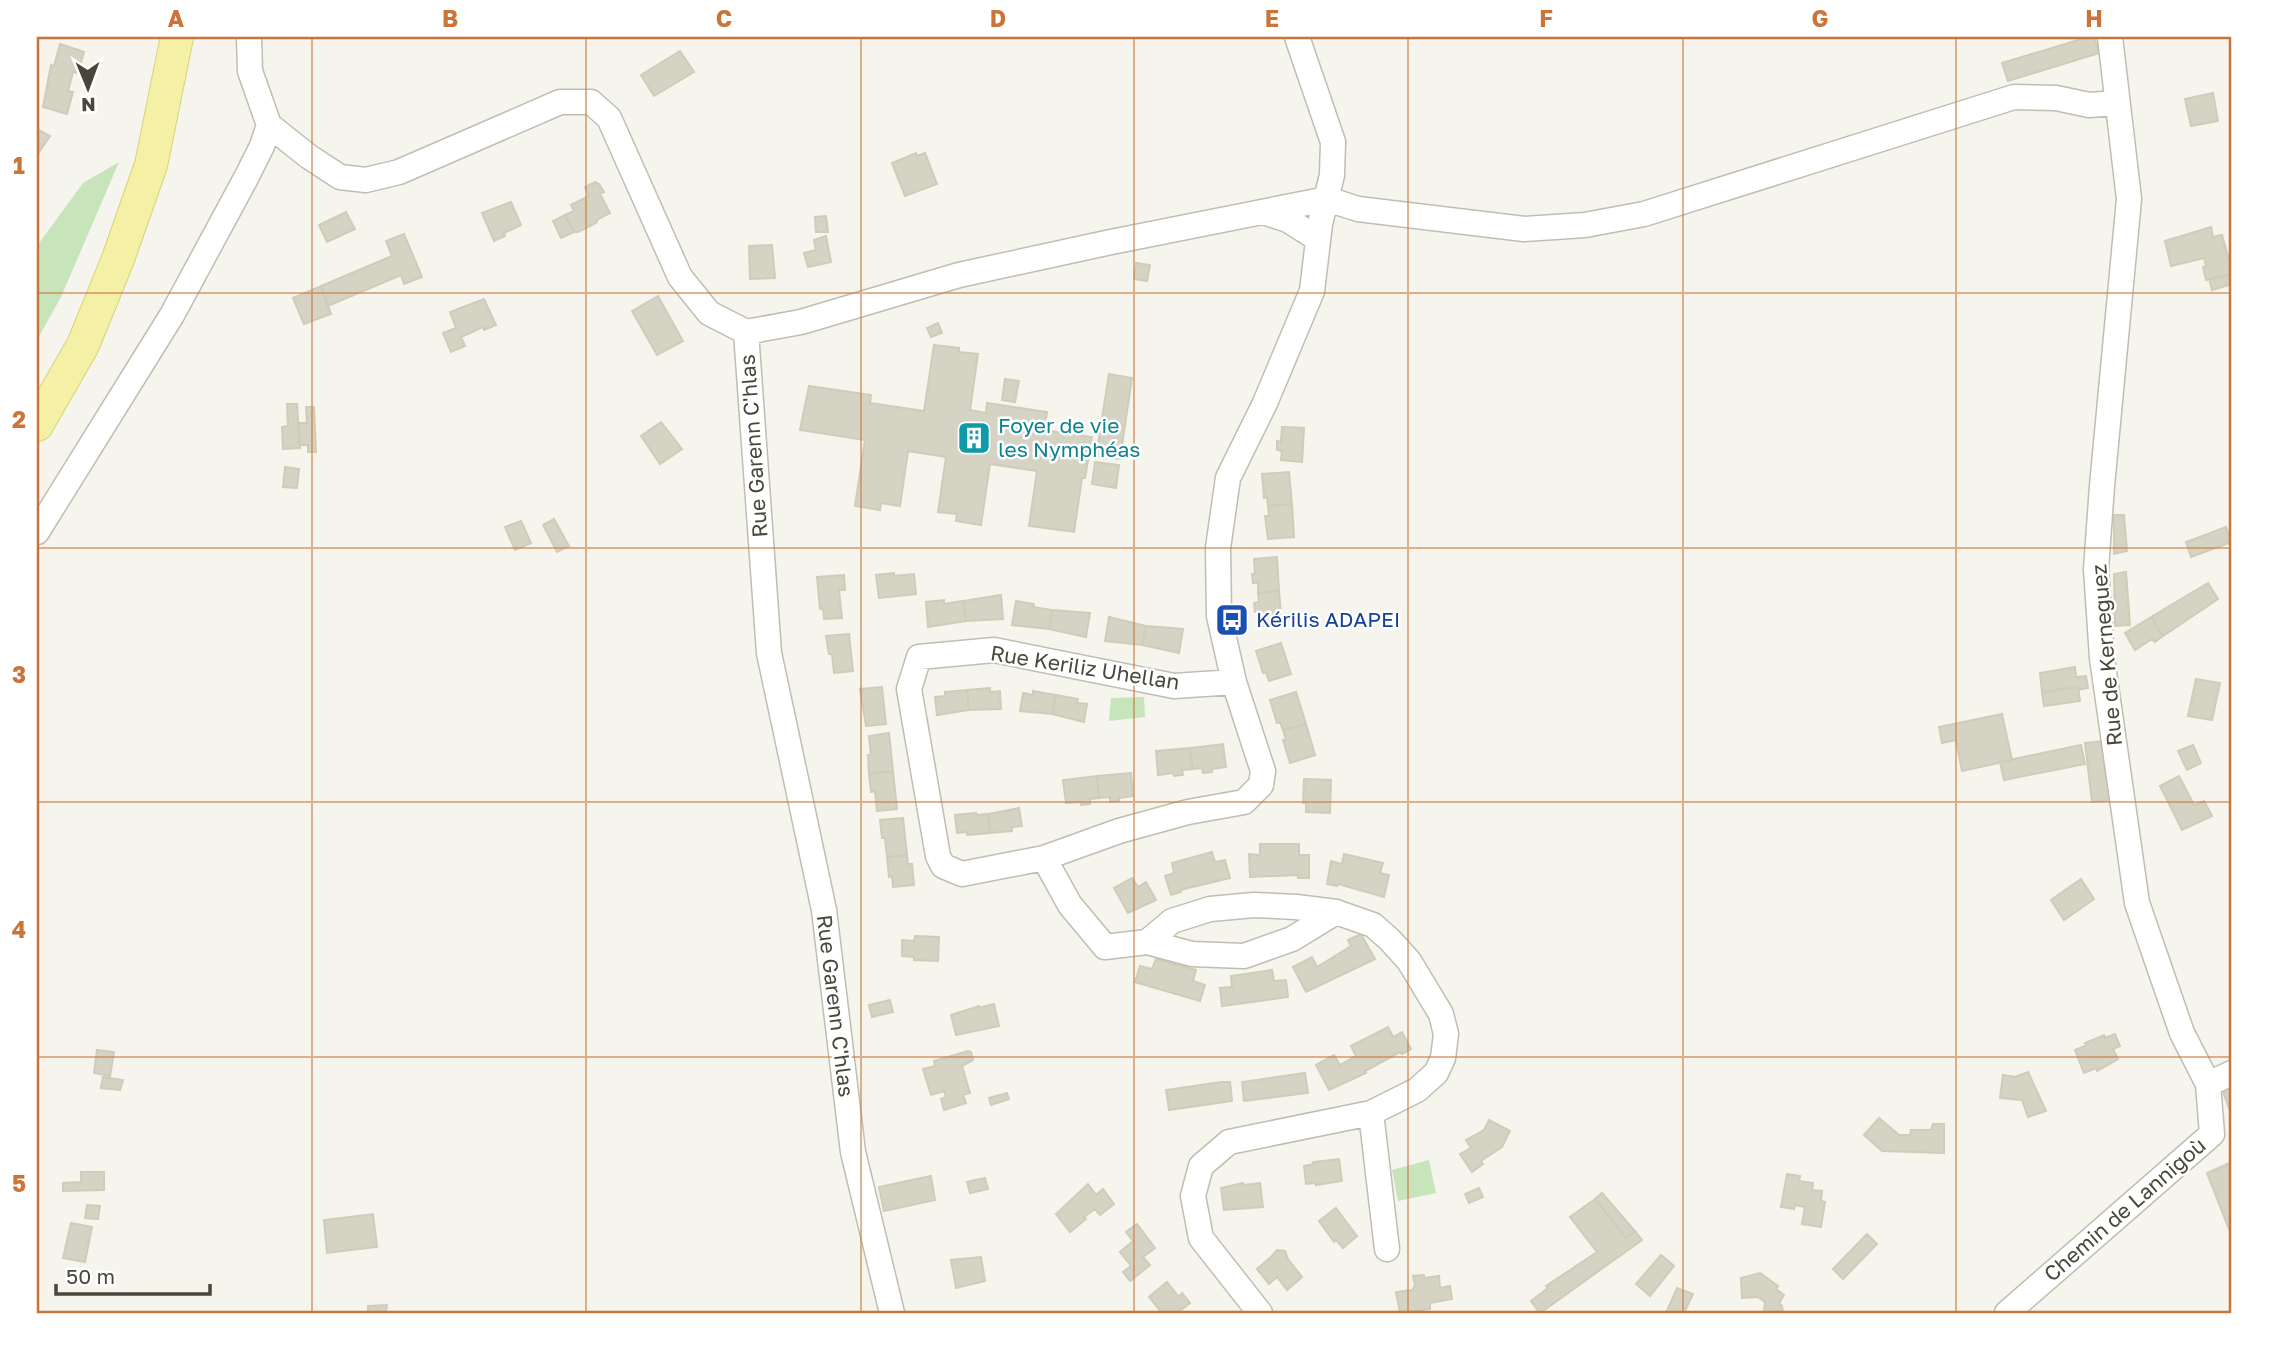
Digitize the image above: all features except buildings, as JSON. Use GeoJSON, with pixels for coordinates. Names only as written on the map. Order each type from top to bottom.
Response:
{"type":"FeatureCollection","features":[{"type":"Feature","properties":{"kind":"main road"},"geometry":{"type":"LineString","coordinates":[[37,425],[83,345],[118,259],[151,165],[177,37]]}},
{"type":"Feature","properties":{"kind":"street"},"geometry":{"type":"LineString","coordinates":[[248,37],[250,71],[269,125],[340,177],[366,180],[399,172],[560,102],[591,102],[610,118],[680,278],[709,313],[746,332]]}},
{"type":"Feature","properties":{"kind":"street"},"geometry":{"type":"LineString","coordinates":[[1297,37],[1333,142],[1332,175],[1327,199],[1358,209],[1524,229],[1585,226],[1644,214],[2014,97],[2056,98],[2089,105],[2117,103]]}},
{"type":"Feature","properties":{"kind":"street","name":"Rue de Kerneguez"},"geometry":{"type":"LineString","coordinates":[[2110,37],[2129,199],[2096,569],[2102,658],[2137,903],[2182,1034],[2208,1084],[2212,1134]]}},
{"type":"Feature","properties":{"kind":"street"},"geometry":{"type":"LineString","coordinates":[[37,532],[172,315],[246,178],[269,125]]}},
{"type":"Feature","properties":{"kind":"street","name":"Rue Garenn C'hlas"},"geometry":{"type":"LineString","coordinates":[[892,1313],[853,1152],[824,910],[769,653],[746,332],[802,322],[959,275],[1327,199]]}},
{"type":"Feature","properties":{"kind":"street","name":"Rue Keriliz Uhellan"},"geometry":{"type":"LineString","coordinates":[[1234,682],[1174,686],[994,650],[919,657],[909,688],[938,856],[943,866],[962,874],[1044,858],[1119,831],[1188,812],[1244,802],[1261,785],[1263,771],[1234,682],[1219,616],[1218,548],[1228,478],[1265,403],[1312,291],[1318,239],[1327,199]]}},
{"type":"Feature","properties":{"kind":"street"},"geometry":{"type":"LineString","coordinates":[[1262,212],[1288,220],[1318,239]]}},
{"type":"Feature","properties":{"kind":"street"},"geometry":{"type":"LineString","coordinates":[[1044,858],[1070,905],[1105,947],[1147,942],[1192,954],[1244,956],[1292,939],[1336,912]]}},
{"type":"Feature","properties":{"kind":"street"},"geometry":{"type":"LineString","coordinates":[[1147,942],[1172,921],[1210,909],[1254,905],[1296,906],[1336,912],[1373,925],[1403,954],[1424,982],[1441,1014],[1446,1034],[1443,1058],[1436,1073],[1417,1090],[1371,1112],[1229,1142],[1201,1166],[1193,1196],[1201,1238],[1260,1313]]}},
{"type":"Feature","properties":{"kind":"street"},"geometry":{"type":"LineString","coordinates":[[2208,1084],[2232,1073]]}},
{"type":"Feature","properties":{"kind":"street"},"geometry":{"type":"LineString","coordinates":[[1371,1112],[1387,1249]]}},
{"type":"Feature","properties":{"kind":"street","name":"Chemin de Lannigoù"},"geometry":{"type":"LineString","coordinates":[[2007,1313],[2212,1134]]}},
{"type":"Feature","properties":{"kind":"green space"},"geometry":{"type":"Polygon","coordinates":[[[119,162],[61,297],[37,340],[37,246],[83,183],[119,162]]]}},
{"type":"Feature","properties":{"kind":"green space"},"geometry":{"type":"Polygon","coordinates":[[[1144,697],[1145,717],[1109,721],[1111,698],[1144,697]]]}},
{"type":"Feature","properties":{"kind":"green space"},"geometry":{"type":"Polygon","coordinates":[[[1429,1160],[1436,1193],[1398,1201],[1392,1170],[1429,1160]]]}},
{"type":"Feature","properties":{"kind":"place","name":"Foyer de vie les Nymphéas"},"geometry":{"type":"Point","coordinates":[974,438]}},
{"type":"Feature","properties":{"kind":"place","name":"Kérilis ADAPEI"},"geometry":{"type":"Point","coordinates":[1232,620]}}]}
